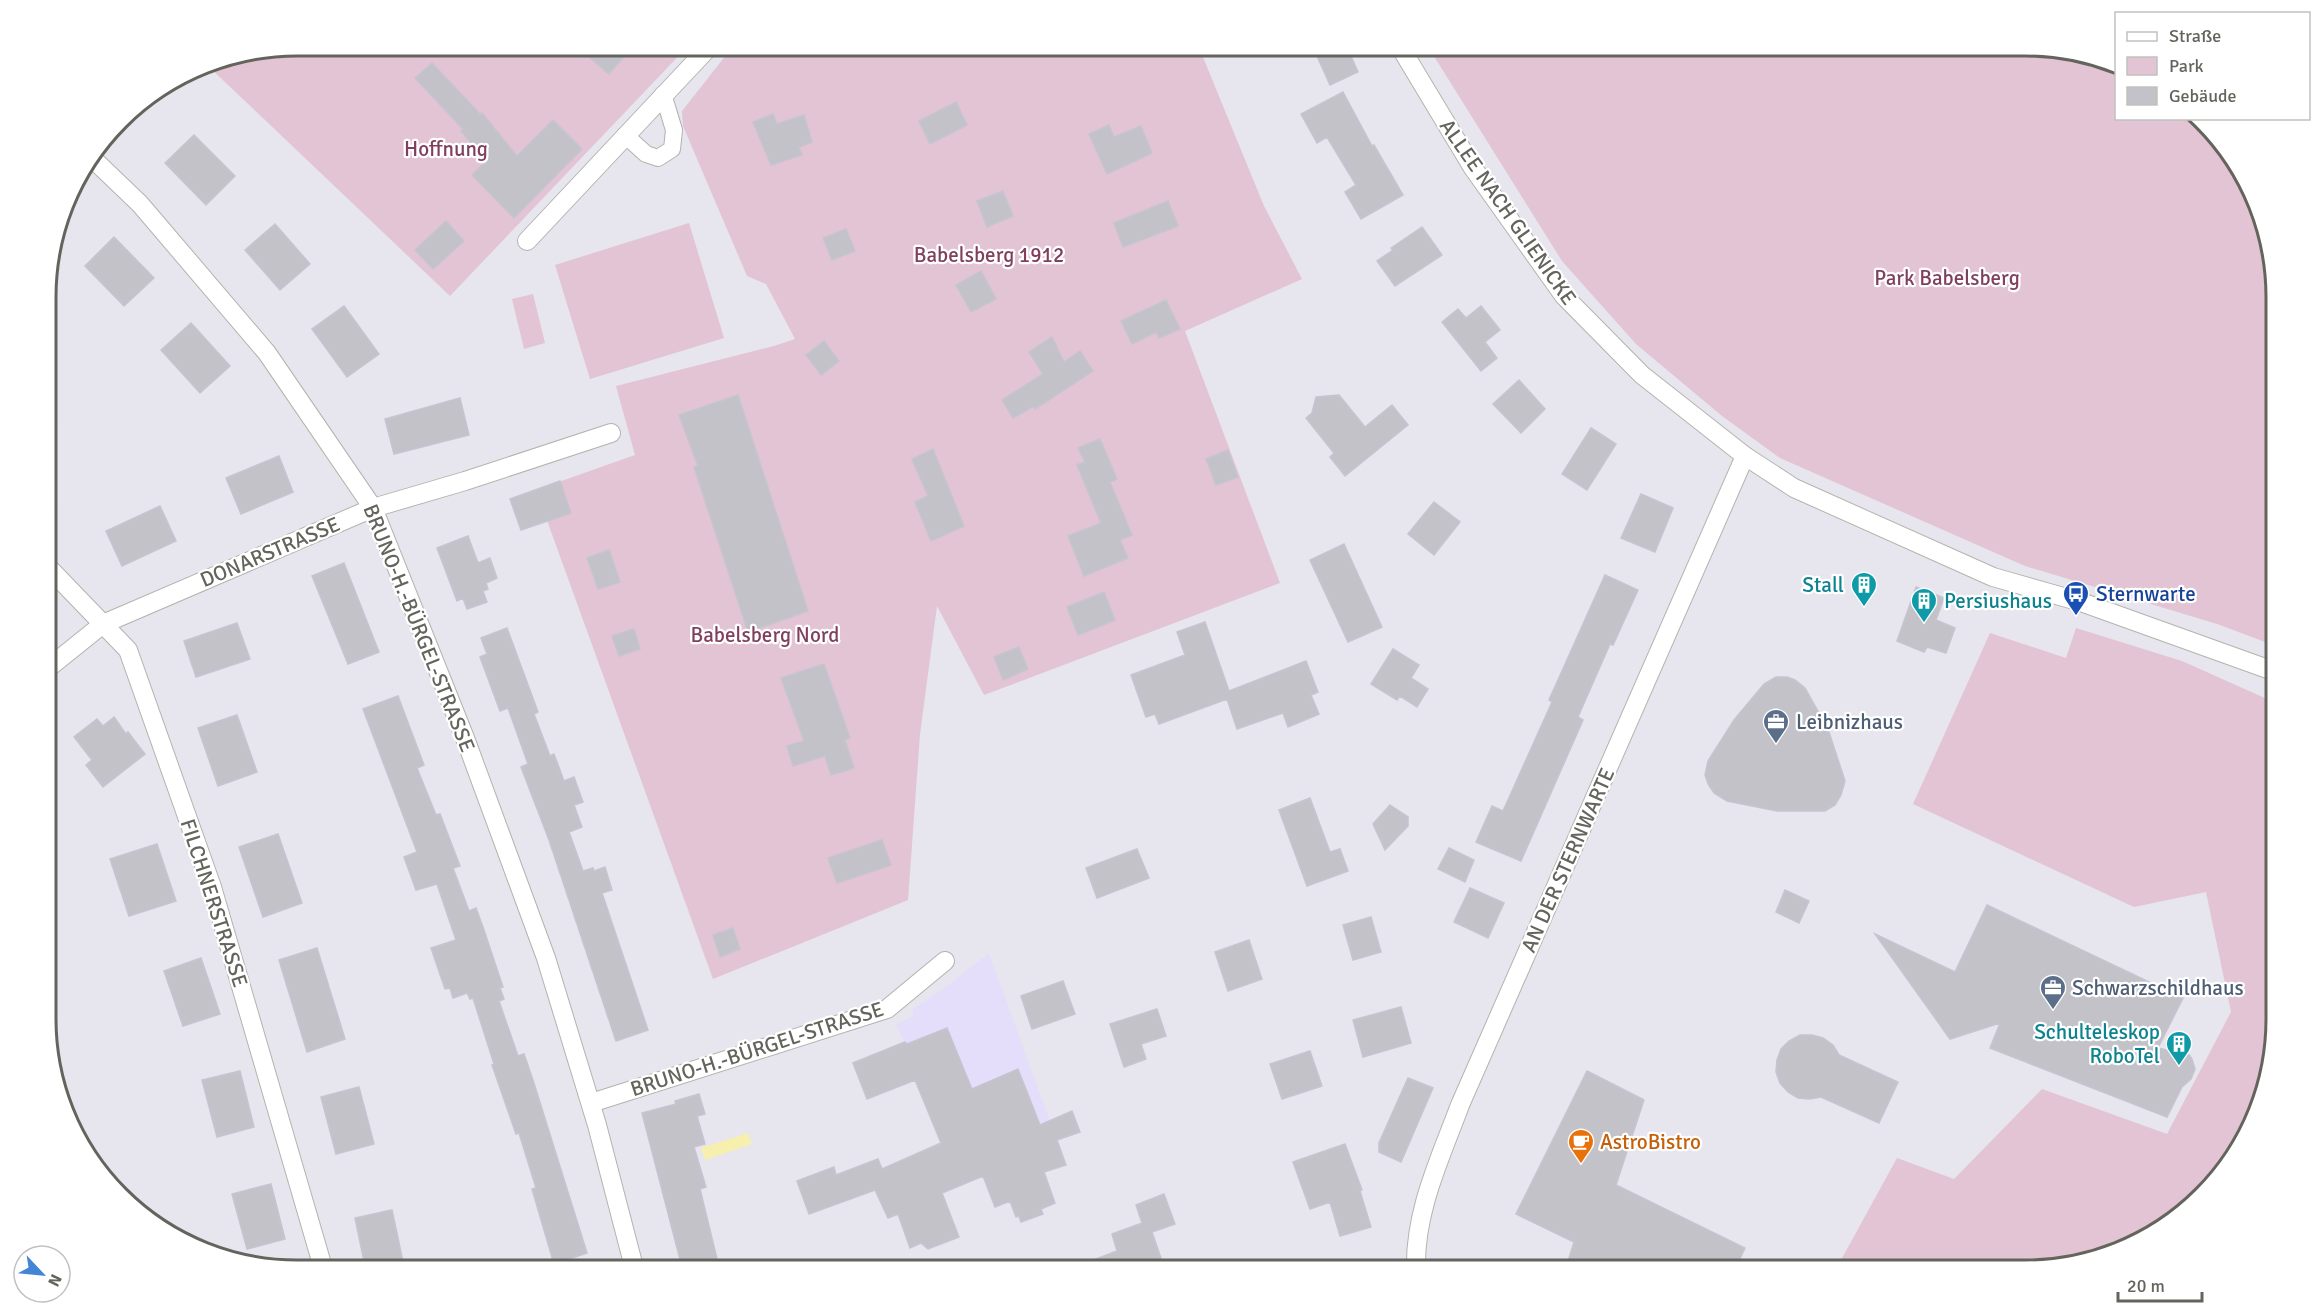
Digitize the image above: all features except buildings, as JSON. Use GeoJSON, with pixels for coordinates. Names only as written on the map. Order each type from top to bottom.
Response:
{"type":"FeatureCollection","features":[{"type":"Feature","properties":{"kind":"street"},"geometry":{"type":"LineString","coordinates":[[527,241],[700,56]]}},
{"type":"Feature","properties":{"kind":"street","name":"ALLEE NACH GLIENICKE"},"geometry":{"type":"LineString","coordinates":[[1407,56],[1473,168],[1564,296],[1642,375],[1745,456],[1794,488],[1993,577],[2081,602],[2266,668]]}},
{"type":"Feature","properties":{"kind":"street","name":"BRUNO-H.-BÜRGEL-STRASSE"},"geometry":{"type":"LineString","coordinates":[[96,162],[140,204],[267,353],[373,508],[465,738],[551,975],[591,1103],[631,1261]]}},
{"type":"Feature","properties":{"kind":"street","name":"DONARSTRASSE"},"geometry":{"type":"LineString","coordinates":[[56,662],[103,624],[373,508],[465,481],[611,433]]}},
{"type":"Feature","properties":{"kind":"street","name":"AN DER STERNWARTE"},"geometry":{"type":"LineString","coordinates":[[1417,1261],[1418,1235],[1424,1203],[1460,1105],[1745,456]]}},
{"type":"Feature","properties":{"kind":"street","name":"FILCHNERSTRASSE"},"geometry":{"type":"LineString","coordinates":[[56,575],[128,650],[212,887],[321,1261]]}},
{"type":"Feature","properties":{"kind":"street","name":"BRUNO-H.-BÜRGEL-STRASSE"},"geometry":{"type":"LineString","coordinates":[[591,1103],[886,1009],[945,961]]}},
{"type":"Feature","properties":{"kind":"lane"},"geometry":{"type":"LineString","coordinates":[[624,135],[646,154],[658,158],[672,149],[674,130],[663,94]]}},
{"type":"Feature","properties":{"kind":"shaded area"},"geometry":{"type":"Polygon","coordinates":[[[989,953],[1050,1121],[955,1163],[943,1134],[938,1136],[915,1080],[920,1077],[896,1024],[914,1016],[912,1010],[989,953]]]}},
{"type":"Feature","properties":{"kind":"shaded area"},"geometry":{"type":"Polygon","coordinates":[[[748,1133],[752,1144],[705,1160],[701,1148],[748,1133]]]}},
{"type":"Feature","properties":{"kind":"green space","name":"Hoffnung"},"geometry":{"type":"Polygon","coordinates":[[[281,56],[679,56],[450,296],[213,70],[249,60],[281,56]]]}},
{"type":"Feature","properties":{"kind":"green space","name":"Babelsberg 1912"},"geometry":{"type":"Polygon","coordinates":[[[725,56],[1203,56],[1264,206],[1302,279],[1185,331],[1280,583],[984,695],[937,606],[920,734],[908,900],[713,979],[536,490],[635,455],[616,386],[795,339],[766,284],[747,276],[683,126],[682,111],[725,56]]]}},
{"type":"Feature","properties":{"kind":"green space","name":"Park Babelsberg"},"geometry":{"type":"Polygon","coordinates":[[[1434,56],[2041,56],[2073,60],[2115,73],[2115,120],[2189,120],[2217,150],[2242,190],[2254,219],[2262,249],[2266,281],[2266,642],[2217,624],[2025,566],[1780,458],[1722,416],[1636,344],[1562,261],[1434,56]]]}},
{"type":"Feature","properties":{"kind":"green space"},"geometry":{"type":"Polygon","coordinates":[[[689,223],[724,338],[590,379],[555,265],[689,223]]]}},
{"type":"Feature","properties":{"kind":"green space"},"geometry":{"type":"Polygon","coordinates":[[[533,294],[545,343],[524,349],[512,299],[533,294]]]}},
{"type":"Feature","properties":{"kind":"green space"},"geometry":{"type":"Polygon","coordinates":[[[2076,628],[2182,661],[2266,699],[2266,1035],[2262,1067],[2254,1097],[2242,1126],[2226,1153],[2196,1190],[2159,1220],[2132,1236],[2103,1248],[2073,1256],[2026,1261],[1840,1261],[1897,1158],[1954,1179],[2042,1089],[2167,1134],[2231,1012],[2206,892],[2134,907],[1913,804],[1990,633],[2066,658],[2076,628]]]}},
{"type":"Feature","properties":{"kind":"place","name":"Stall"},"geometry":{"type":"Point","coordinates":[1864,608]}},
{"type":"Feature","properties":{"kind":"place","name":"Sternwarte"},"geometry":{"type":"Point","coordinates":[2076,617]}},
{"type":"Feature","properties":{"kind":"place","name":"Persiushaus"},"geometry":{"type":"Point","coordinates":[1924,624]}},
{"type":"Feature","properties":{"kind":"place","name":"Leibnizhaus"},"geometry":{"type":"Point","coordinates":[1776,745]}},
{"type":"Feature","properties":{"kind":"place","name":"Schwarzschildhaus"},"geometry":{"type":"Point","coordinates":[2053,1011]}},
{"type":"Feature","properties":{"kind":"place","name":"Schulteleskop RoboTel"},"geometry":{"type":"Point","coordinates":[2179,1067]}},
{"type":"Feature","properties":{"kind":"place","name":"AstroBistro"},"geometry":{"type":"Point","coordinates":[1581,1165]}},
{"type":"Feature","properties":{"kind":"park label","name":"Babelsberg Nord"},"geometry":{"type":"Point","coordinates":[765,635]}}]}
